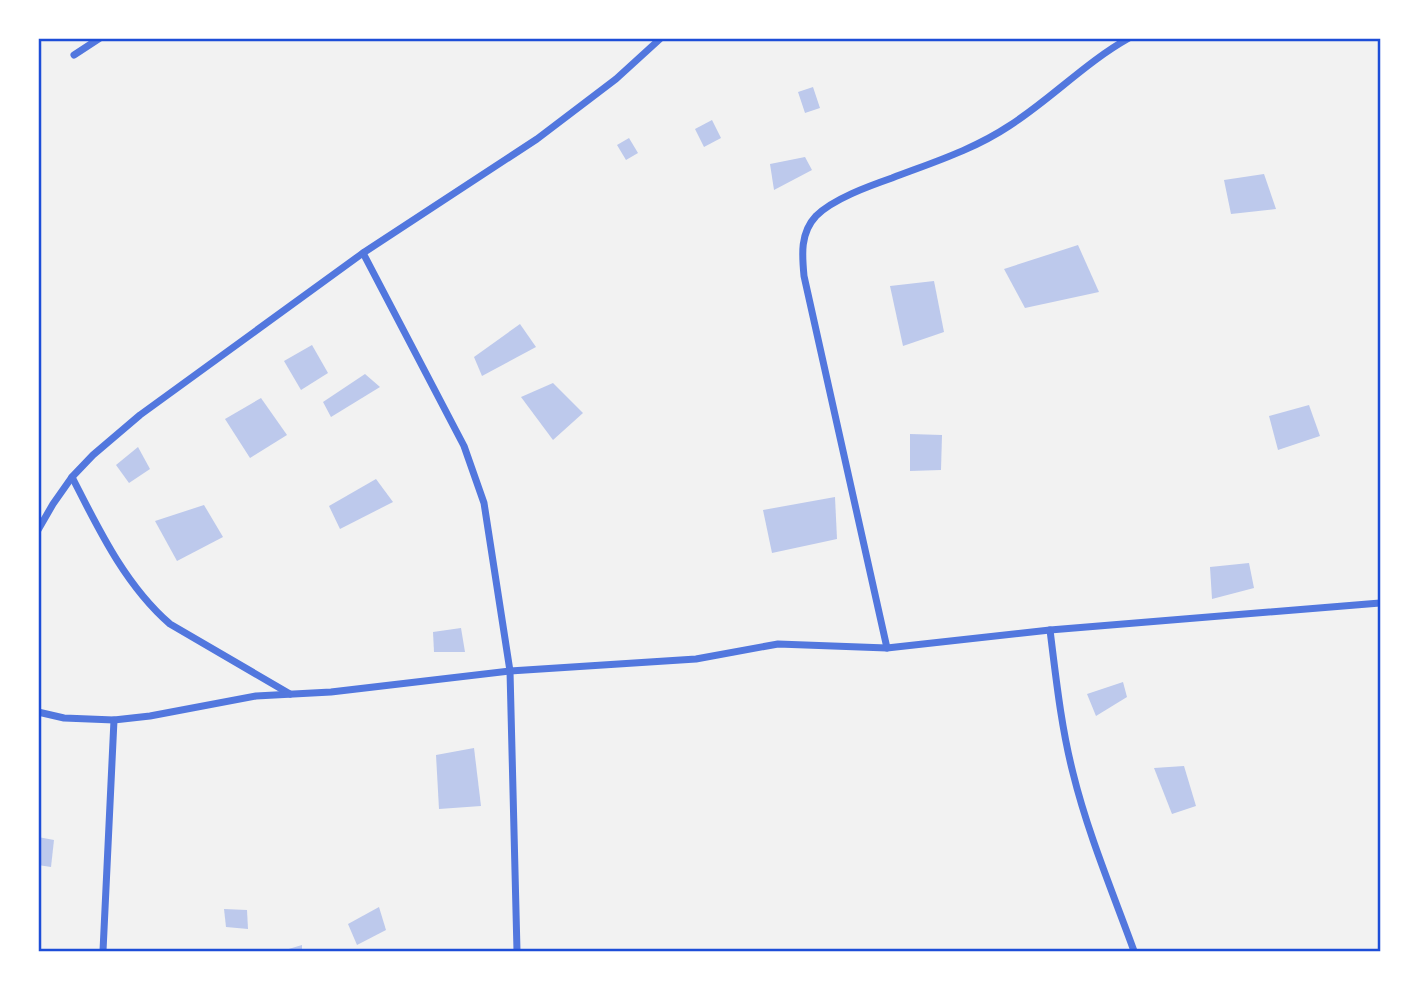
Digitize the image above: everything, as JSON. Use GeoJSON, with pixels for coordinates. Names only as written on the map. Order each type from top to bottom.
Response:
{"type":"FeatureCollection","features":[{"type":"Feature","properties":{"kind":"street"},"geometry":{"type":"LineString","coordinates":[[74,55],[100,38]]}},
{"type":"Feature","properties":{"kind":"street"},"geometry":{"type":"LineString","coordinates":[[38,530],[52,504],[72,477],[139,415],[363,253],[537,139],[616,79],[661,38]]}},
{"type":"Feature","properties":{"kind":"street"},"geometry":{"type":"LineString","coordinates":[[887,648],[804,276],[801,248],[808,229],[825,210],[865,188],[961,152],[1006,128],[1129,38]]}},
{"type":"Feature","properties":{"kind":"street"},"geometry":{"type":"LineString","coordinates":[[363,253],[452,423],[470,462],[484,503],[510,671],[517,951]]}},
{"type":"Feature","properties":{"kind":"street"},"geometry":{"type":"LineString","coordinates":[[72,477],[102,535],[156,612],[170,624],[290,694]]}},
{"type":"Feature","properties":{"kind":"street"},"geometry":{"type":"LineString","coordinates":[[38,712],[64,718],[114,720],[256,696],[331,692],[510,671],[696,659],[778,645],[887,648],[1050,630],[1381,603]]}},
{"type":"Feature","properties":{"kind":"street"},"geometry":{"type":"LineString","coordinates":[[1050,630],[1062,726],[1073,775],[1090,833],[1134,951]]}},
{"type":"Feature","properties":{"kind":"street"},"geometry":{"type":"LineString","coordinates":[[103,951],[114,720]]}},
{"type":"Feature","properties":{"kind":"building"},"geometry":{"type":"Polygon","coordinates":[[[813,87],[820,108],[805,113],[798,92],[813,87]]]}},
{"type":"Feature","properties":{"kind":"building"},"geometry":{"type":"Polygon","coordinates":[[[712,120],[721,138],[704,147],[695,129],[712,120]]]}},
{"type":"Feature","properties":{"kind":"building"},"geometry":{"type":"Polygon","coordinates":[[[629,138],[638,153],[626,160],[617,145],[629,138]]]}},
{"type":"Feature","properties":{"kind":"building"},"geometry":{"type":"Polygon","coordinates":[[[805,157],[812,170],[774,190],[770,164],[805,157]]]}},
{"type":"Feature","properties":{"kind":"building"},"geometry":{"type":"Polygon","coordinates":[[[1264,174],[1276,209],[1231,214],[1224,180],[1264,174]]]}},
{"type":"Feature","properties":{"kind":"building"},"geometry":{"type":"Polygon","coordinates":[[[1078,245],[1099,292],[1025,308],[1004,269],[1078,245]]]}},
{"type":"Feature","properties":{"kind":"building"},"geometry":{"type":"Polygon","coordinates":[[[934,281],[944,332],[903,346],[890,286],[934,281]]]}},
{"type":"Feature","properties":{"kind":"building"},"geometry":{"type":"Polygon","coordinates":[[[520,324],[536,347],[482,376],[474,357],[520,324]]]}},
{"type":"Feature","properties":{"kind":"building"},"geometry":{"type":"Polygon","coordinates":[[[312,345],[328,373],[301,390],[284,361],[312,345]]]}},
{"type":"Feature","properties":{"kind":"building"},"geometry":{"type":"Polygon","coordinates":[[[365,374],[380,387],[331,417],[323,402],[365,374]]]}},
{"type":"Feature","properties":{"kind":"building"},"geometry":{"type":"Polygon","coordinates":[[[553,383],[583,413],[553,440],[521,397],[553,383]]]}},
{"type":"Feature","properties":{"kind":"building"},"geometry":{"type":"Polygon","coordinates":[[[261,398],[287,435],[250,458],[225,419],[261,398]]]}},
{"type":"Feature","properties":{"kind":"building"},"geometry":{"type":"Polygon","coordinates":[[[1309,405],[1320,436],[1278,450],[1269,416],[1309,405]]]}},
{"type":"Feature","properties":{"kind":"building"},"geometry":{"type":"Polygon","coordinates":[[[910,434],[942,435],[941,470],[910,471],[910,434]]]}},
{"type":"Feature","properties":{"kind":"building"},"geometry":{"type":"Polygon","coordinates":[[[138,447],[150,469],[129,483],[116,465],[138,447]]]}},
{"type":"Feature","properties":{"kind":"building"},"geometry":{"type":"Polygon","coordinates":[[[376,479],[393,502],[340,529],[329,506],[376,479]]]}},
{"type":"Feature","properties":{"kind":"building"},"geometry":{"type":"Polygon","coordinates":[[[835,497],[837,539],[772,553],[763,510],[835,497]]]}},
{"type":"Feature","properties":{"kind":"building"},"geometry":{"type":"Polygon","coordinates":[[[204,505],[223,537],[177,561],[155,521],[204,505]]]}},
{"type":"Feature","properties":{"kind":"building"},"geometry":{"type":"Polygon","coordinates":[[[1249,563],[1254,588],[1212,599],[1210,567],[1249,563]]]}},
{"type":"Feature","properties":{"kind":"building"},"geometry":{"type":"Polygon","coordinates":[[[461,628],[465,652],[434,652],[433,632],[461,628]]]}},
{"type":"Feature","properties":{"kind":"building"},"geometry":{"type":"Polygon","coordinates":[[[1123,682],[1127,697],[1096,716],[1087,694],[1123,682]]]}},
{"type":"Feature","properties":{"kind":"building"},"geometry":{"type":"Polygon","coordinates":[[[474,748],[481,806],[439,809],[436,755],[474,748]]]}},
{"type":"Feature","properties":{"kind":"building"},"geometry":{"type":"Polygon","coordinates":[[[1184,766],[1196,806],[1172,814],[1154,768],[1184,766]]]}},
{"type":"Feature","properties":{"kind":"building"},"geometry":{"type":"Polygon","coordinates":[[[38,837],[54,840],[51,867],[38,865],[38,837]]]}},
{"type":"Feature","properties":{"kind":"building"},"geometry":{"type":"Polygon","coordinates":[[[379,907],[386,930],[357,945],[348,924],[379,907]]]}},
{"type":"Feature","properties":{"kind":"building"},"geometry":{"type":"Polygon","coordinates":[[[224,909],[247,910],[248,929],[226,927],[224,909]]]}},
{"type":"Feature","properties":{"kind":"building"},"geometry":{"type":"Polygon","coordinates":[[[302,945],[302,951],[282,951],[302,945]]]}}]}
